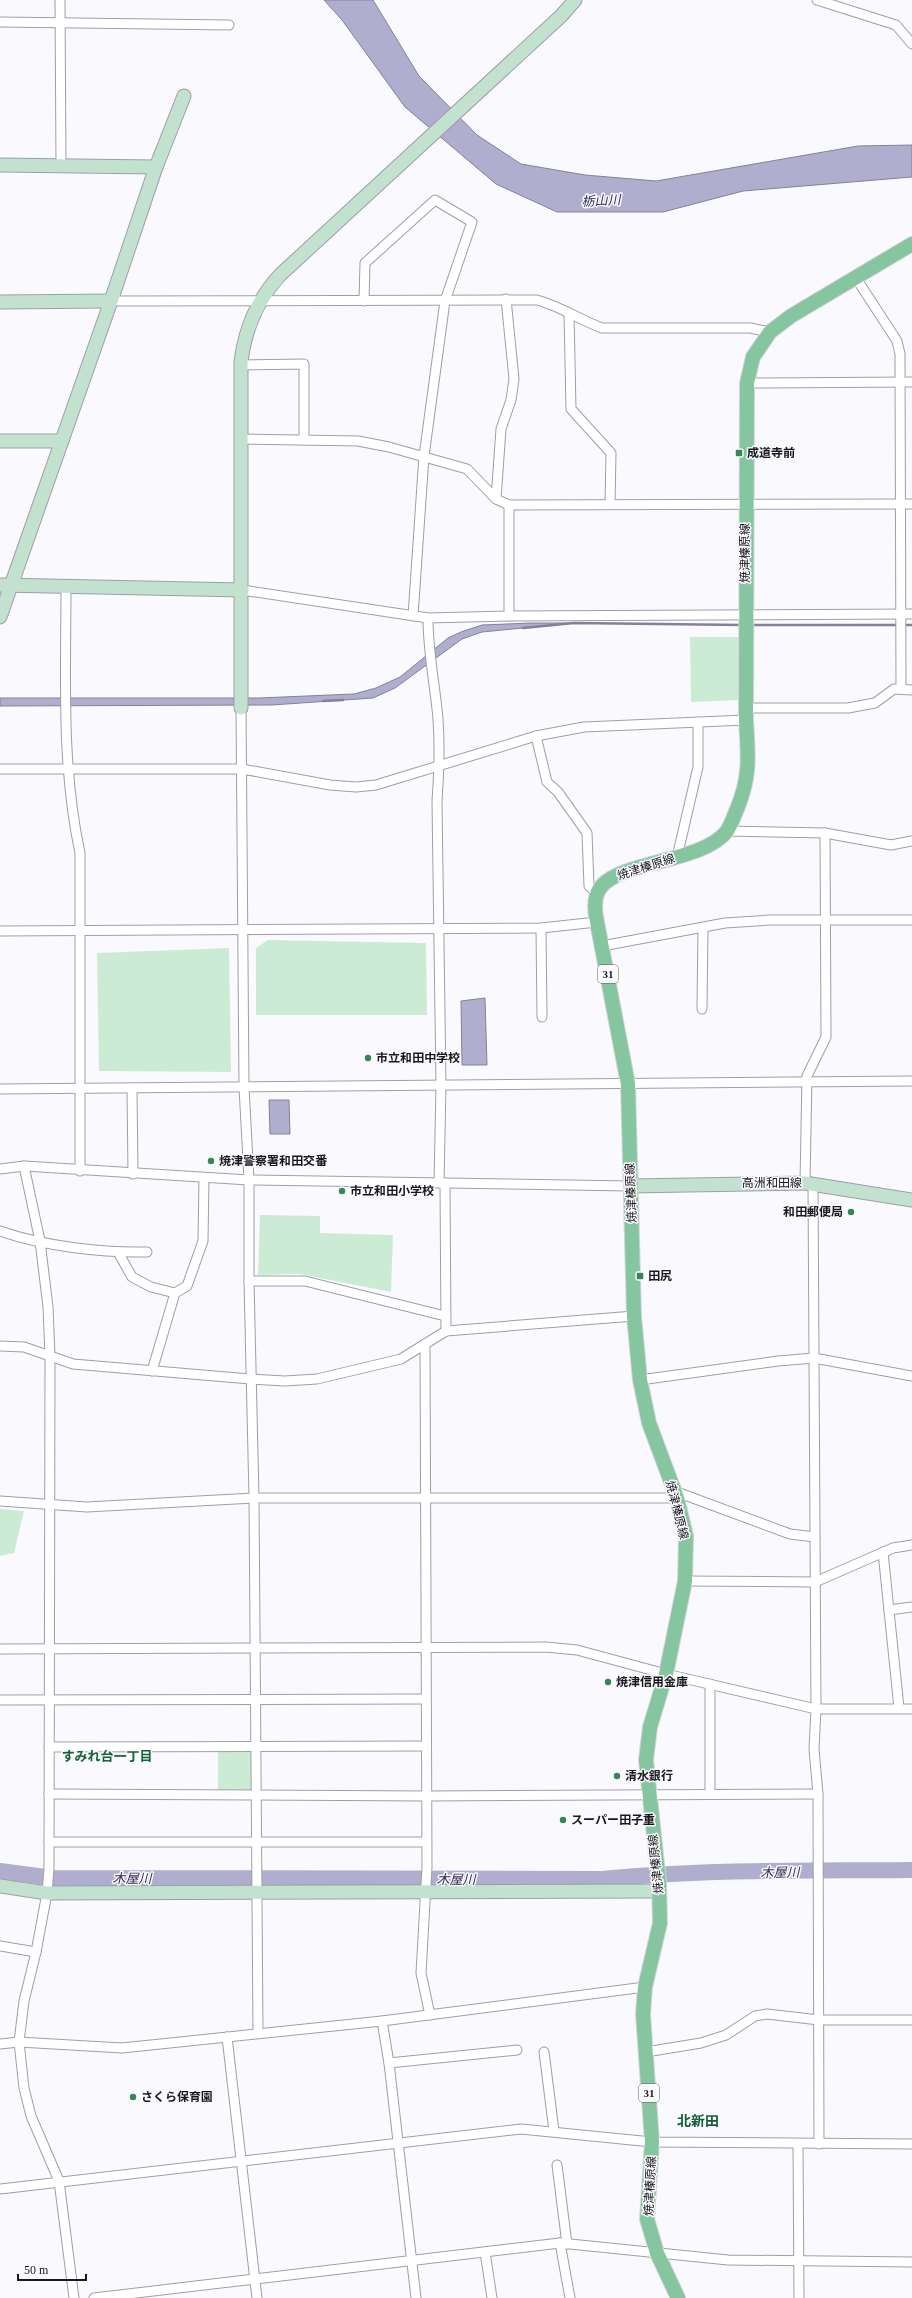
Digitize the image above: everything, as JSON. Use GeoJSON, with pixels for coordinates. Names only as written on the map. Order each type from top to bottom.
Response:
{"type":"FeatureCollection","features":[{"type":"Feature","properties":{"kind":"main road","name":"焼津榛原線"},"geometry":{"type":"LineString","coordinates":[[678,2298],[657,2253],[647,2219],[652,2142],[643,2014],[645,1987],[660,1923],[659,1887],[648,1795],[646,1760],[650,1727],[666,1674],[685,1581],[686,1536],[676,1495],[649,1423],[640,1380],[634,1316],[628,1084],[597,922],[595,903],[597,893],[607,881],[629,870],[698,851],[715,842],[726,831],[745,789],[748,772],[746,714],[745,503],[747,383],[753,357],[770,332],[791,316],[912,244]]}},
{"type":"Feature","properties":{"kind":"street"},"geometry":{"type":"LineString","coordinates":[[60,0],[61,165]]}},
{"type":"Feature","properties":{"kind":"street"},"geometry":{"type":"LineString","coordinates":[[258,2032],[255,1893],[254,1498],[250,1379],[249,1180],[244,1086],[241,439],[242,366],[244,340],[252,319],[268,288],[280,275],[561,16],[575,0]]}},
{"type":"Feature","properties":{"kind":"street"},"geometry":{"type":"LineString","coordinates":[[817,0],[896,25],[912,44]]}},
{"type":"Feature","properties":{"kind":"street"},"geometry":{"type":"LineString","coordinates":[[0,22],[230,25]]}},
{"type":"Feature","properties":{"kind":"street"},"geometry":{"type":"LineString","coordinates":[[0,617],[6,585],[62,441],[156,167],[184,96]]}},
{"type":"Feature","properties":{"kind":"street"},"geometry":{"type":"LineString","coordinates":[[0,165],[156,167]]}},
{"type":"Feature","properties":{"kind":"street"},"geometry":{"type":"LineString","coordinates":[[364,301],[365,264],[435,200],[472,222],[445,301],[424,456],[413,616]]}},
{"type":"Feature","properties":{"kind":"street"},"geometry":{"type":"LineString","coordinates":[[856,278],[897,341],[900,354],[901,688]]}},
{"type":"Feature","properties":{"kind":"street"},"geometry":{"type":"LineString","coordinates":[[496,499],[501,429],[511,400],[514,379],[506,299]]}},
{"type":"Feature","properties":{"kind":"street"},"geometry":{"type":"LineString","coordinates":[[0,302],[537,300],[549,303],[569,314],[602,328],[750,328],[770,332]]}},
{"type":"Feature","properties":{"kind":"street"},"geometry":{"type":"LineString","coordinates":[[569,314],[571,409],[611,453],[610,504]]}},
{"type":"Feature","properties":{"kind":"street"},"geometry":{"type":"LineString","coordinates":[[242,366],[304,364],[304,440]]}},
{"type":"Feature","properties":{"kind":"street"},"geometry":{"type":"LineString","coordinates":[[747,383],[912,382]]}},
{"type":"Feature","properties":{"kind":"street"},"geometry":{"type":"LineString","coordinates":[[241,439],[358,441],[424,456],[467,469],[496,499],[509,505],[745,503],[912,504]]}},
{"type":"Feature","properties":{"kind":"street"},"geometry":{"type":"LineString","coordinates":[[0,441],[62,441]]}},
{"type":"Feature","properties":{"kind":"street"},"geometry":{"type":"LineString","coordinates":[[509,505],[510,616]]}},
{"type":"Feature","properties":{"kind":"street"},"geometry":{"type":"LineString","coordinates":[[6,585],[66,585],[242,590],[428,618],[746,614],[912,614]]}},
{"type":"Feature","properties":{"kind":"street"},"geometry":{"type":"LineString","coordinates":[[66,585],[66,713],[68,770],[71,813],[80,853],[80,1171]]}},
{"type":"Feature","properties":{"kind":"street"},"geometry":{"type":"LineString","coordinates":[[428,618],[428,642],[438,718],[439,766],[437,801],[440,928],[442,1183],[446,1331]]}},
{"type":"Feature","properties":{"kind":"street"},"geometry":{"type":"LineString","coordinates":[[0,769],[242,769],[330,785],[356,787],[376,785],[536,736],[584,727],[698,722],[746,714],[848,708],[875,703],[894,689],[901,688],[912,690]]}},
{"type":"Feature","properties":{"kind":"street"},"geometry":{"type":"LineString","coordinates":[[677,857],[698,767],[698,722]]}},
{"type":"Feature","properties":{"kind":"street"},"geometry":{"type":"LineString","coordinates":[[536,736],[547,782],[558,792],[587,833],[589,886],[597,893]]}},
{"type":"Feature","properties":{"kind":"street"},"geometry":{"type":"LineString","coordinates":[[726,831],[825,833],[891,845],[912,842]]}},
{"type":"Feature","properties":{"kind":"street"},"geometry":{"type":"LineString","coordinates":[[818,2144],[818,1794],[814,1749],[816,1709],[814,1582],[814,1358],[806,1082],[826,1037],[825,833]]}},
{"type":"Feature","properties":{"kind":"street"},"geometry":{"type":"LineString","coordinates":[[602,946],[726,923],[762,921],[912,920]]}},
{"type":"Feature","properties":{"kind":"street"},"geometry":{"type":"LineString","coordinates":[[0,930],[541,928],[597,922]]}},
{"type":"Feature","properties":{"kind":"street"},"geometry":{"type":"LineString","coordinates":[[541,928],[542,1017]]}},
{"type":"Feature","properties":{"kind":"street"},"geometry":{"type":"LineString","coordinates":[[702,1008],[703,928]]}},
{"type":"Feature","properties":{"kind":"street"},"geometry":{"type":"LineString","coordinates":[[0,1089],[912,1081]]}},
{"type":"Feature","properties":{"kind":"street"},"geometry":{"type":"LineString","coordinates":[[132,1088],[133,1174]]}},
{"type":"Feature","properties":{"kind":"street"},"geometry":{"type":"LineString","coordinates":[[0,1169],[24,1166],[80,1171],[249,1180],[630,1186]]}},
{"type":"Feature","properties":{"kind":"street"},"geometry":{"type":"LineString","coordinates":[[24,1166],[40,1241],[48,1307],[50,1356],[49,1868],[47,1893],[36,1952],[24,2001],[19,2042],[24,2088],[31,2116],[59,2181],[74,2298]]}},
{"type":"Feature","properties":{"kind":"street"},"geometry":{"type":"LineString","coordinates":[[152,1371],[175,1293],[187,1286],[203,1241],[204,1178]]}},
{"type":"Feature","properties":{"kind":"street","name":"高洲和田線"},"geometry":{"type":"LineString","coordinates":[[630,1186],[809,1183],[912,1200]]}},
{"type":"Feature","properties":{"kind":"street"},"geometry":{"type":"LineString","coordinates":[[0,1231],[40,1241],[118,1252],[147,1252]]}},
{"type":"Feature","properties":{"kind":"street"},"geometry":{"type":"LineString","coordinates":[[118,1252],[132,1277],[151,1287],[175,1293]]}},
{"type":"Feature","properties":{"kind":"street"},"geometry":{"type":"LineString","coordinates":[[249,1281],[306,1281],[445,1316]]}},
{"type":"Feature","properties":{"kind":"street"},"geometry":{"type":"LineString","coordinates":[[0,1346],[24,1347],[73,1364],[285,1381],[317,1379],[401,1359],[446,1331],[634,1316]]}},
{"type":"Feature","properties":{"kind":"street"},"geometry":{"type":"LineString","coordinates":[[425,1344],[425,1746],[427,1867],[421,1973],[430,2015]]}},
{"type":"Feature","properties":{"kind":"street"},"geometry":{"type":"LineString","coordinates":[[640,1380],[778,1361],[814,1358],[912,1376]]}},
{"type":"Feature","properties":{"kind":"street"},"geometry":{"type":"LineString","coordinates":[[0,1501],[49,1506],[87,1507],[254,1498],[426,1498],[676,1495],[790,1534],[815,1537]]}},
{"type":"Feature","properties":{"kind":"street"},"geometry":{"type":"LineString","coordinates":[[685,1581],[814,1582],[893,1548],[912,1545]]}},
{"type":"Feature","properties":{"kind":"street"},"geometry":{"type":"LineString","coordinates":[[883,1552],[899,1708]]}},
{"type":"Feature","properties":{"kind":"street"},"geometry":{"type":"LineString","coordinates":[[889,1610],[912,1607]]}},
{"type":"Feature","properties":{"kind":"street"},"geometry":{"type":"LineString","coordinates":[[0,1649],[546,1647],[577,1650],[666,1674],[816,1709],[899,1708],[912,1710]]}},
{"type":"Feature","properties":{"kind":"street"},"geometry":{"type":"LineString","coordinates":[[710,1684],[710,1794]]}},
{"type":"Feature","properties":{"kind":"street"},"geometry":{"type":"LineString","coordinates":[[0,1700],[425,1699]]}},
{"type":"Feature","properties":{"kind":"street"},"geometry":{"type":"LineString","coordinates":[[49,1747],[425,1746]]}},
{"type":"Feature","properties":{"kind":"street"},"geometry":{"type":"LineString","coordinates":[[49,1794],[427,1796],[818,1794]]}},
{"type":"Feature","properties":{"kind":"street"},"geometry":{"type":"LineString","coordinates":[[49,1842],[426,1842]]}},
{"type":"Feature","properties":{"kind":"street"},"geometry":{"type":"LineString","coordinates":[[0,1886],[47,1893],[255,1893],[426,1887],[659,1887]]}},
{"type":"Feature","properties":{"kind":"street"},"geometry":{"type":"LineString","coordinates":[[0,1946],[36,1952]]}},
{"type":"Feature","properties":{"kind":"street"},"geometry":{"type":"LineString","coordinates":[[0,2044],[19,2042],[122,2048],[227,2037],[258,2032],[382,2021],[645,1987]]}},
{"type":"Feature","properties":{"kind":"street"},"geometry":{"type":"LineString","coordinates":[[646,2052],[701,2043],[726,2035],[755,2016],[767,2014],[819,2020],[912,2020]]}},
{"type":"Feature","properties":{"kind":"street"},"geometry":{"type":"LineString","coordinates":[[382,2021],[389,2063],[416,2298]]}},
{"type":"Feature","properties":{"kind":"street"},"geometry":{"type":"LineString","coordinates":[[227,2037],[257,2298]]}},
{"type":"Feature","properties":{"kind":"street"},"geometry":{"type":"LineString","coordinates":[[389,2063],[517,2050]]}},
{"type":"Feature","properties":{"kind":"street"},"geometry":{"type":"LineString","coordinates":[[544,2052],[554,2131]]}},
{"type":"Feature","properties":{"kind":"street"},"geometry":{"type":"LineString","coordinates":[[0,2189],[397,2142],[521,2129],[554,2131],[652,2142],[912,2144]]}},
{"type":"Feature","properties":{"kind":"street"},"geometry":{"type":"LineString","coordinates":[[798,2144],[799,2298]]}},
{"type":"Feature","properties":{"kind":"street"},"geometry":{"type":"LineString","coordinates":[[557,2166],[570,2298]]}},
{"type":"Feature","properties":{"kind":"street"},"geometry":{"type":"LineString","coordinates":[[94,2298],[564,2243],[728,2260],[799,2262],[912,2262]]}},
{"type":"Feature","properties":{"kind":"street"},"geometry":{"type":"LineString","coordinates":[[485,2252],[492,2298]]}},
{"type":"Feature","properties":{"kind":"green space"},"geometry":{"type":"Polygon","coordinates":[[[690,637],[739,637],[739,700],[691,702],[690,637]]]}},
{"type":"Feature","properties":{"kind":"green space"},"geometry":{"type":"Polygon","coordinates":[[[268,940],[426,943],[427,1015],[256,1015],[256,948],[268,940]]]}},
{"type":"Feature","properties":{"kind":"green space"},"geometry":{"type":"Polygon","coordinates":[[[229,948],[231,1072],[99,1071],[97,953],[229,948]]]}},
{"type":"Feature","properties":{"kind":"green space"},"geometry":{"type":"Polygon","coordinates":[[[260,1215],[320,1216],[320,1233],[393,1235],[391,1292],[300,1274],[258,1275],[260,1215]]]}},
{"type":"Feature","properties":{"kind":"green space"},"geometry":{"type":"Polygon","coordinates":[[[0,1509],[24,1511],[14,1553],[0,1556],[0,1509]]]}},
{"type":"Feature","properties":{"kind":"green space"},"geometry":{"type":"Polygon","coordinates":[[[218,1749],[252,1749],[252,1791],[218,1790],[218,1749]]]}},
{"type":"Feature","properties":{"kind":"water","name":"栃山川"},"geometry":{"type":"Polygon","coordinates":[[[324,0],[373,0],[419,76],[477,135],[521,164],[585,175],[656,181],[858,146],[912,145],[912,177],[743,191],[663,212],[557,212],[496,184],[405,107],[342,20],[324,0]]]}},
{"type":"Feature","properties":{"kind":"water"},"geometry":{"type":"Polygon","coordinates":[[[574,623],[482,632],[462,639],[395,688],[373,698],[272,705],[0,706],[0,698],[259,698],[354,694],[376,688],[400,677],[448,638],[461,632],[482,625],[574,623]]]}},
{"type":"Feature","properties":{"kind":"water"},"geometry":{"type":"Polygon","coordinates":[[[485,998],[487,1065],[462,1065],[461,1001],[485,998]]]}},
{"type":"Feature","properties":{"kind":"water"},"geometry":{"type":"Polygon","coordinates":[[[269,1100],[289,1100],[290,1134],[270,1134],[269,1100]]]}},
{"type":"Feature","properties":{"kind":"waterway"},"geometry":{"type":"LineString","coordinates":[[523,628],[574,623],[742,625]]}},
{"type":"Feature","properties":{"kind":"waterway"},"geometry":{"type":"LineString","coordinates":[[751,625],[912,625]]}},
{"type":"Feature","properties":{"kind":"waterway"},"geometry":{"type":"LineString","coordinates":[[323,701],[343,700]]}},
{"type":"Feature","properties":{"kind":"waterway","name":"木屋川"},"geometry":{"type":"LineString","coordinates":[[0,1871],[53,1878],[602,1879],[718,1872],[912,1870]]}},
{"type":"Feature","properties":{"kind":"place","name":"成道寺前"},"geometry":{"type":"Point","coordinates":[739,453]}},
{"type":"Feature","properties":{"kind":"place","name":"市立和田中学校"},"geometry":{"type":"Point","coordinates":[368,1058]}},
{"type":"Feature","properties":{"kind":"place","name":"焼津警察署和田交番"},"geometry":{"type":"Point","coordinates":[211,1161]}},
{"type":"Feature","properties":{"kind":"place","name":"市立和田小学校"},"geometry":{"type":"Point","coordinates":[342,1191]}},
{"type":"Feature","properties":{"kind":"place","name":"和田郵便局"},"geometry":{"type":"Point","coordinates":[851,1212]}},
{"type":"Feature","properties":{"kind":"place","name":"田尻"},"geometry":{"type":"Point","coordinates":[640,1276]}},
{"type":"Feature","properties":{"kind":"place","name":"焼津信用金庫"},"geometry":{"type":"Point","coordinates":[608,1682]}},
{"type":"Feature","properties":{"kind":"place","name":"清水銀行"},"geometry":{"type":"Point","coordinates":[617,1776]}},
{"type":"Feature","properties":{"kind":"place","name":"スーパー田子重"},"geometry":{"type":"Point","coordinates":[563,1820]}},
{"type":"Feature","properties":{"kind":"place","name":"さくら保育園"},"geometry":{"type":"Point","coordinates":[133,2097]}},
{"type":"Feature","properties":{"kind":"district","name":"すみれ台一丁目"},"geometry":{"type":"Point","coordinates":[107,1756]}},
{"type":"Feature","properties":{"kind":"district","name":"北新田"},"geometry":{"type":"Point","coordinates":[698,2121]}}]}
